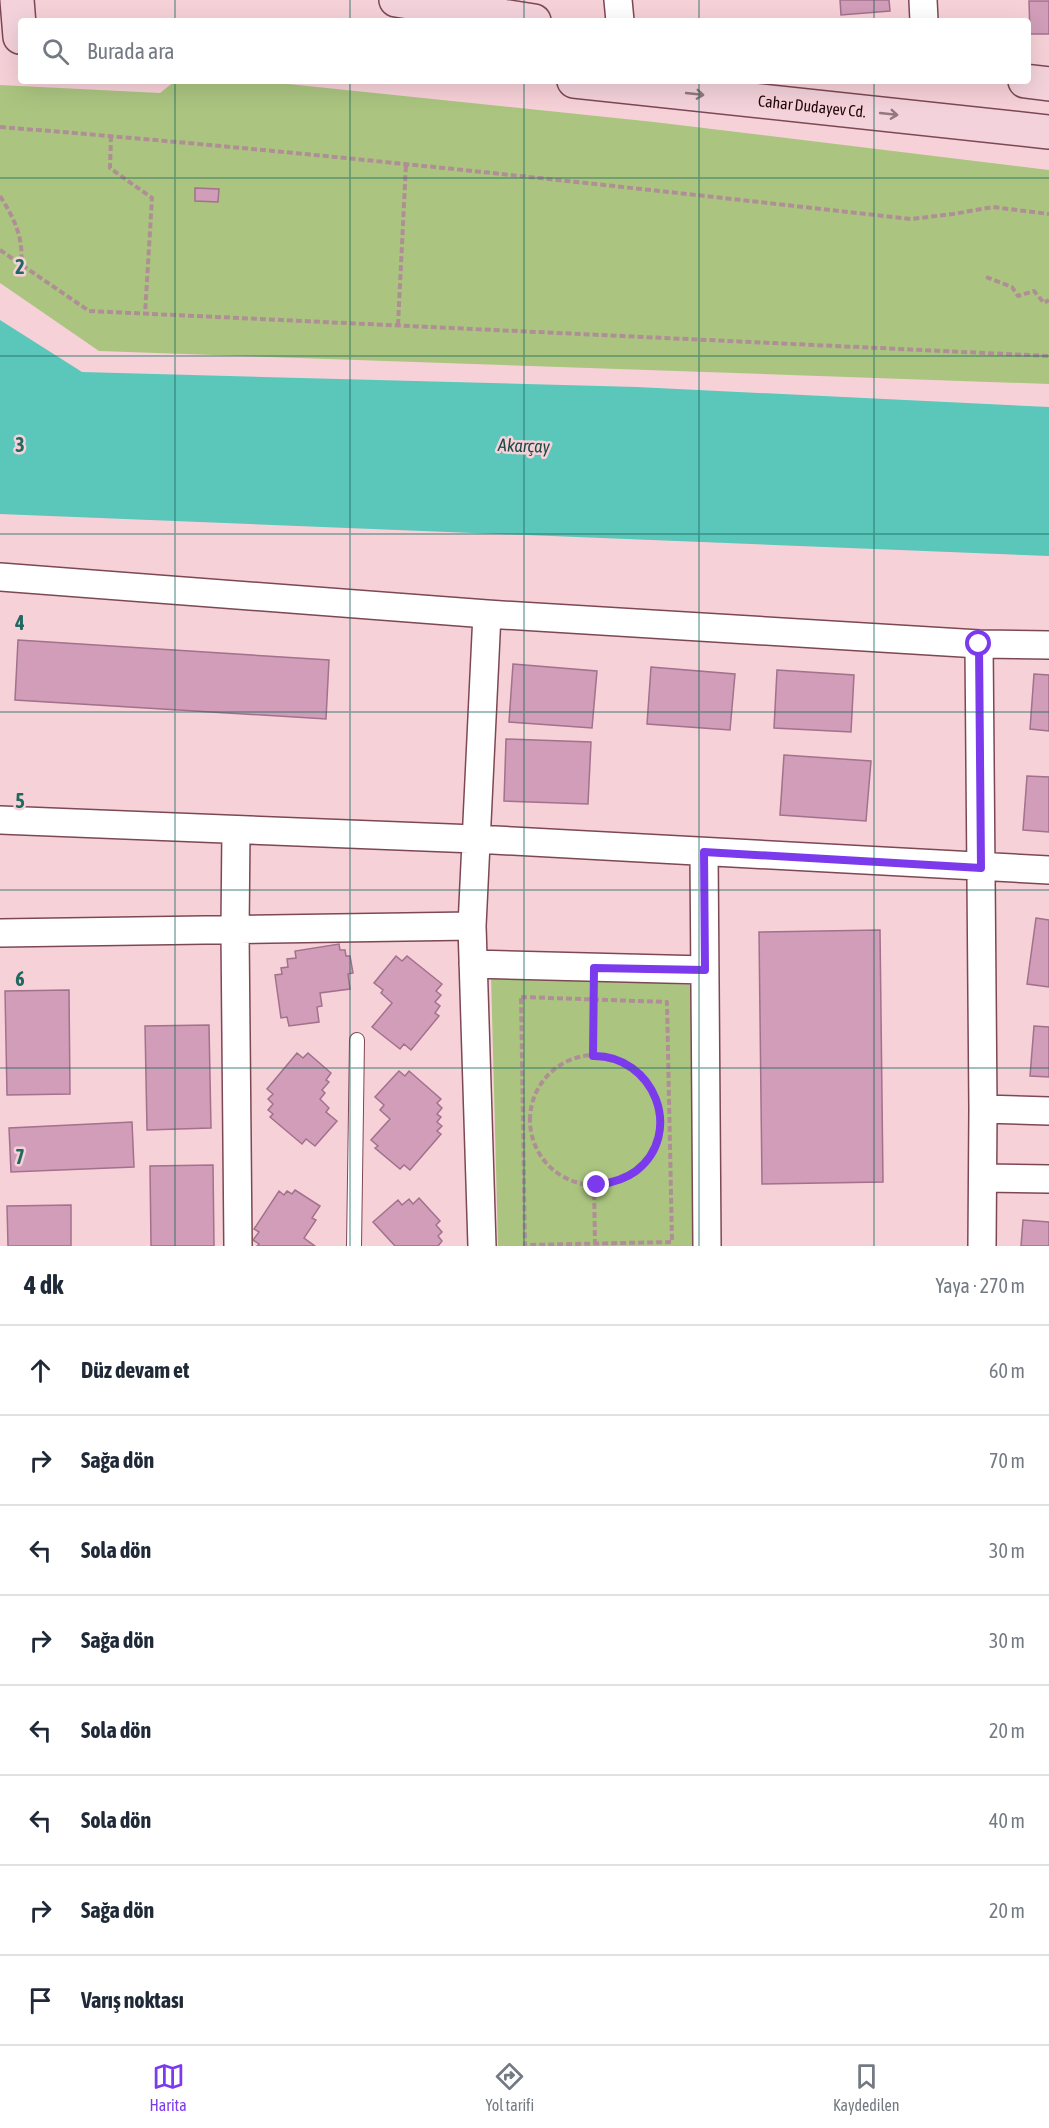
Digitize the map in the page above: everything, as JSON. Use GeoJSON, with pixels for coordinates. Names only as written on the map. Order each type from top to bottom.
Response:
{"type":"FeatureCollection","features":[{"type":"Feature","properties":{"kind":"main road"},"geometry":{"type":"LineString","coordinates":[[17,0],[19,18]]}},
{"type":"Feature","properties":{"kind":"main road"},"geometry":{"type":"LineString","coordinates":[[396,0],[514,18]]}},
{"type":"Feature","properties":{"kind":"main road"},"geometry":{"type":"LineString","coordinates":[[0,36],[18,37]]}},
{"type":"Feature","properties":{"kind":"main road"},"geometry":{"type":"LineString","coordinates":[[1031,82],[1049,84]]}},
{"type":"Feature","properties":{"kind":"main road","name":"Cahar Dudayev Cd."},"geometry":{"type":"LineString","coordinates":[[602,84],[1049,132]]}},
{"type":"Feature","properties":{"kind":"street"},"geometry":{"type":"LineString","coordinates":[[618,0],[620,18]]}},
{"type":"Feature","properties":{"kind":"street"},"geometry":{"type":"LineString","coordinates":[[923,0],[924,18]]}},
{"type":"Feature","properties":{"kind":"street"},"geometry":{"type":"LineString","coordinates":[[0,577],[487,614],[979,644],[1049,645]]}},
{"type":"Feature","properties":{"kind":"street"},"geometry":{"type":"LineString","coordinates":[[482,1246],[471,926],[487,614]]}},
{"type":"Feature","properties":{"kind":"street"},"geometry":{"type":"LineString","coordinates":[[979,644],[982,1246]]}},
{"type":"Feature","properties":{"kind":"street"},"geometry":{"type":"LineString","coordinates":[[0,820],[475,839],[1049,870]]}},
{"type":"Feature","properties":{"kind":"street"},"geometry":{"type":"LineString","coordinates":[[236,830],[238,1246]]}},
{"type":"Feature","properties":{"kind":"street"},"geometry":{"type":"LineString","coordinates":[[704,852],[707,1246]]}},
{"type":"Feature","properties":{"kind":"street"},"geometry":{"type":"LineString","coordinates":[[0,933],[471,926]]}},
{"type":"Feature","properties":{"kind":"street"},"geometry":{"type":"LineString","coordinates":[[473,964],[705,970]]}},
{"type":"Feature","properties":{"kind":"street"},"geometry":{"type":"LineString","coordinates":[[983,1109],[1049,1111]]}},
{"type":"Feature","properties":{"kind":"street"},"geometry":{"type":"LineString","coordinates":[[983,1178],[1049,1179]]}},
{"type":"Feature","properties":{"kind":"lane"},"geometry":{"type":"LineString","coordinates":[[354,1246],[357,1040]]}},
{"type":"Feature","properties":{"kind":"path"},"geometry":{"type":"LineString","coordinates":[[0,127],[406,164],[911,219],[993,207],[1049,214]]}},
{"type":"Feature","properties":{"kind":"path"},"geometry":{"type":"LineString","coordinates":[[111,136],[110,168],[152,198],[145,314]]}},
{"type":"Feature","properties":{"kind":"path"},"geometry":{"type":"LineString","coordinates":[[398,326],[406,164]]}},
{"type":"Feature","properties":{"kind":"path"},"geometry":{"type":"LineString","coordinates":[[0,196],[18,227],[23,252],[21,265]]}},
{"type":"Feature","properties":{"kind":"path"},"geometry":{"type":"LineString","coordinates":[[0,250],[89,311],[1049,356]]}},
{"type":"Feature","properties":{"kind":"path"},"geometry":{"type":"LineString","coordinates":[[986,277],[1012,287],[1018,296],[1034,291],[1044,303],[1049,300]]}},
{"type":"Feature","properties":{"kind":"path"},"geometry":{"type":"LineString","coordinates":[[593,1056],[594,968]]}},
{"type":"Feature","properties":{"kind":"path"},"geometry":{"type":"LineString","coordinates":[[521,997],[667,1002],[672,1242],[595,1245],[525,1245],[521,997]]}},
{"type":"Feature","properties":{"kind":"path"},"geometry":{"type":"LineString","coordinates":[[583,1056],[605,1056],[626,1063],[642,1075],[654,1093],[660,1113],[659,1135],[651,1154],[636,1170],[618,1181],[594,1185],[576,1183],[557,1174],[542,1158],[532,1139],[529,1117],[534,1096],[546,1077],[563,1064],[583,1056]]}},
{"type":"Feature","properties":{"kind":"path"},"geometry":{"type":"LineString","coordinates":[[594,1185],[595,1245]]}},
{"type":"Feature","properties":{"kind":"green space"},"geometry":{"type":"Polygon","coordinates":[[[171,84],[288,84],[654,122],[1049,170],[1049,384],[99,351],[0,283],[0,85],[160,93],[171,84]]]}},
{"type":"Feature","properties":{"kind":"green space"},"geometry":{"type":"Polygon","coordinates":[[[491,975],[693,985],[697,1246],[498,1246],[491,975]]]}},
{"type":"Feature","properties":{"kind":"water","name":"Akarçay"},"geometry":{"type":"Polygon","coordinates":[[[0,320],[82,372],[637,387],[1049,407],[1049,556],[0,514],[0,320]]]}},
{"type":"Feature","properties":{"kind":"building"},"geometry":{"type":"Polygon","coordinates":[[[840,0],[889,0],[890,11],[841,15],[840,0]]]}},
{"type":"Feature","properties":{"kind":"building"},"geometry":{"type":"Polygon","coordinates":[[[1029,1],[1049,1],[1049,34],[1031,34],[1029,1]]]}},
{"type":"Feature","properties":{"kind":"building"},"geometry":{"type":"Polygon","coordinates":[[[195,188],[219,189],[218,202],[195,201],[195,188]]]}},
{"type":"Feature","properties":{"kind":"building"},"geometry":{"type":"Polygon","coordinates":[[[18,640],[329,660],[326,719],[15,700],[18,640]]]}},
{"type":"Feature","properties":{"kind":"building"},"geometry":{"type":"Polygon","coordinates":[[[513,664],[597,671],[592,728],[509,722],[513,664]]]}},
{"type":"Feature","properties":{"kind":"building"},"geometry":{"type":"Polygon","coordinates":[[[651,667],[735,674],[730,730],[647,724],[651,667]]]}},
{"type":"Feature","properties":{"kind":"building"},"geometry":{"type":"Polygon","coordinates":[[[777,670],[854,675],[851,732],[774,728],[777,670]]]}},
{"type":"Feature","properties":{"kind":"building"},"geometry":{"type":"Polygon","coordinates":[[[1034,674],[1049,675],[1049,731],[1030,729],[1034,674]]]}},
{"type":"Feature","properties":{"kind":"building"},"geometry":{"type":"Polygon","coordinates":[[[506,739],[591,742],[588,804],[504,801],[506,739]]]}},
{"type":"Feature","properties":{"kind":"building"},"geometry":{"type":"Polygon","coordinates":[[[784,755],[871,761],[866,821],[780,815],[784,755]]]}},
{"type":"Feature","properties":{"kind":"building"},"geometry":{"type":"Polygon","coordinates":[[[1027,776],[1049,777],[1049,832],[1023,830],[1027,776]]]}},
{"type":"Feature","properties":{"kind":"building"},"geometry":{"type":"Polygon","coordinates":[[[1036,918],[1049,920],[1049,987],[1027,984],[1036,918]]]}},
{"type":"Feature","properties":{"kind":"building"},"geometry":{"type":"Polygon","coordinates":[[[880,930],[883,1182],[762,1184],[759,932],[880,930]]]}},
{"type":"Feature","properties":{"kind":"building"},"geometry":{"type":"Polygon","coordinates":[[[339,944],[340,950],[345,950],[346,956],[350,956],[353,973],[348,974],[350,989],[320,993],[322,1006],[317,1007],[319,1022],[289,1026],[287,1017],[281,1018],[275,975],[282,974],[281,968],[288,967],[287,959],[296,958],[295,951],[339,944]]]}},
{"type":"Feature","properties":{"kind":"building"},"geometry":{"type":"Polygon","coordinates":[[[396,956],[402,961],[407,956],[442,984],[436,991],[441,995],[435,1002],[440,1006],[435,1013],[439,1016],[411,1050],[404,1044],[400,1049],[372,1027],[392,1003],[381,993],[383,990],[374,983],[396,956]]]}},
{"type":"Feature","properties":{"kind":"building"},"geometry":{"type":"Polygon","coordinates":[[[69,990],[70,1094],[7,1095],[5,991],[69,990]]]}},
{"type":"Feature","properties":{"kind":"building"},"geometry":{"type":"Polygon","coordinates":[[[209,1025],[211,1128],[147,1130],[145,1026],[209,1025]]]}},
{"type":"Feature","properties":{"kind":"building"},"geometry":{"type":"Polygon","coordinates":[[[1034,1026],[1049,1027],[1049,1077],[1030,1076],[1034,1026]]]}},
{"type":"Feature","properties":{"kind":"building"},"geometry":{"type":"Polygon","coordinates":[[[297,1053],[303,1058],[308,1053],[331,1073],[326,1080],[329,1082],[322,1090],[325,1093],[320,1099],[329,1108],[326,1112],[337,1121],[315,1146],[306,1139],[302,1144],[270,1117],[273,1114],[268,1110],[273,1104],[268,1099],[273,1094],[267,1089],[297,1053]]]}},
{"type":"Feature","properties":{"kind":"building"},"geometry":{"type":"Polygon","coordinates":[[[399,1071],[405,1076],[409,1071],[441,1099],[437,1103],[442,1108],[437,1114],[441,1117],[437,1122],[442,1126],[437,1131],[441,1134],[410,1170],[404,1165],[400,1169],[375,1148],[378,1146],[371,1140],[390,1119],[380,1110],[384,1105],[375,1097],[399,1071]]]}},
{"type":"Feature","properties":{"kind":"building"},"geometry":{"type":"Polygon","coordinates":[[[132,1122],[134,1167],[11,1172],[9,1128],[132,1122]]]}},
{"type":"Feature","properties":{"kind":"building"},"geometry":{"type":"Polygon","coordinates":[[[213,1165],[214,1246],[151,1246],[150,1166],[213,1165]]]}},
{"type":"Feature","properties":{"kind":"building"},"geometry":{"type":"Polygon","coordinates":[[[295,1190],[320,1206],[312,1218],[316,1220],[304,1238],[315,1246],[257,1246],[259,1244],[253,1240],[259,1232],[254,1229],[279,1191],[284,1195],[287,1191],[292,1194],[295,1190]]]}},
{"type":"Feature","properties":{"kind":"building"},"geometry":{"type":"Polygon","coordinates":[[[419,1198],[440,1221],[436,1225],[442,1232],[438,1236],[442,1241],[438,1246],[395,1246],[373,1222],[398,1200],[402,1205],[409,1199],[413,1204],[419,1198]]]}},
{"type":"Feature","properties":{"kind":"building"},"geometry":{"type":"Polygon","coordinates":[[[71,1205],[71,1246],[8,1246],[7,1206],[71,1205]]]}},
{"type":"Feature","properties":{"kind":"building"},"geometry":{"type":"Polygon","coordinates":[[[1023,1220],[1049,1222],[1049,1246],[1021,1246],[1023,1220]]]}},
{"type":"Feature","properties":{"kind":"route"},"geometry":{"type":"LineString","coordinates":[[597,1185],[618,1181],[636,1170],[651,1154],[659,1135],[660,1113],[654,1093],[642,1075],[626,1063],[605,1056],[593,1056],[594,968],[705,970],[704,852],[981,868],[979,644]]}}]}
